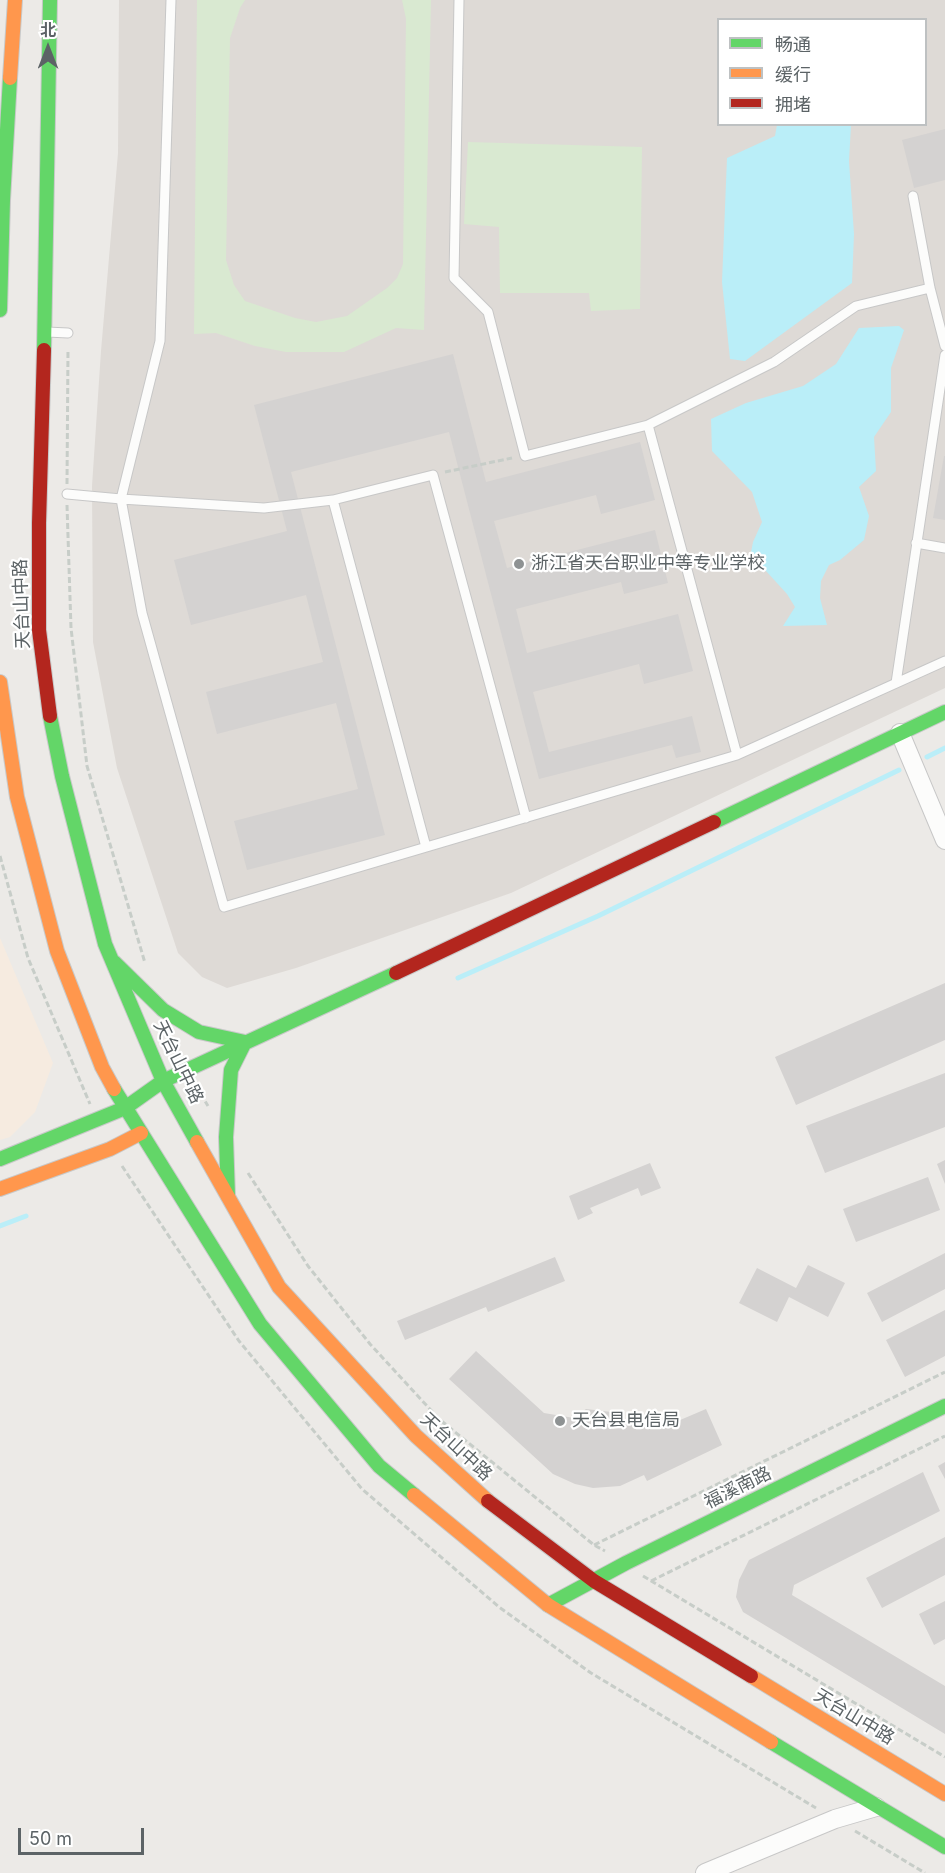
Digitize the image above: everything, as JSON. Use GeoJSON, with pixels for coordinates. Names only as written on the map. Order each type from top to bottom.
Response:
{"type":"FeatureCollection","features":[{"type":"Feature","properties":{"kind":"main road"},"geometry":{"type":"LineString","coordinates":[[0,310],[1,200],[15,0]]}},
{"type":"Feature","properties":{"kind":"main road","name":"天台山中路"},"geometry":{"type":"LineString","coordinates":[[50,0],[45,332],[39,523],[39,630],[47,701],[62,776],[105,944],[163,1081],[279,1287],[416,1436],[494,1506],[594,1581],[945,1794]]}},
{"type":"Feature","properties":{"kind":"main road"},"geometry":{"type":"LineString","coordinates":[[0,682],[17,798],[57,951],[102,1067],[125,1108],[260,1324],[379,1466],[548,1605],[945,1847]]}},
{"type":"Feature","properties":{"kind":"main road"},"geometry":{"type":"LineString","coordinates":[[0,1160],[125,1108],[163,1081],[435,955],[945,712]]}},
{"type":"Feature","properties":{"kind":"main road"},"geometry":{"type":"LineString","coordinates":[[112,960],[163,1010],[199,1032],[245,1042]]}},
{"type":"Feature","properties":{"kind":"main road"},"geometry":{"type":"LineString","coordinates":[[228,1196],[226,1137],[231,1070],[245,1042]]}},
{"type":"Feature","properties":{"kind":"main road"},"geometry":{"type":"LineString","coordinates":[[0,1189],[110,1149],[141,1133]]}},
{"type":"Feature","properties":{"kind":"main road","name":"福溪南路"},"geometry":{"type":"LineString","coordinates":[[548,1605],[626,1563],[945,1406]]}},
{"type":"Feature","properties":{"kind":"street"},"geometry":{"type":"LineString","coordinates":[[900,733],[945,840]]}},
{"type":"Feature","properties":{"kind":"street"},"geometry":{"type":"LineString","coordinates":[[705,1873],[835,1819],[876,1807]]}},
{"type":"Feature","properties":{"kind":"lane"},"geometry":{"type":"LineString","coordinates":[[171,0],[159,341],[121,499],[142,613],[224,908],[737,755],[945,661]]}},
{"type":"Feature","properties":{"kind":"lane"},"geometry":{"type":"LineString","coordinates":[[459,0],[454,279],[488,312],[525,456],[648,425],[774,362],[856,306],[930,288]]}},
{"type":"Feature","properties":{"kind":"lane"},"geometry":{"type":"LineString","coordinates":[[913,196],[930,288],[945,346]]}},
{"type":"Feature","properties":{"kind":"lane"},"geometry":{"type":"LineString","coordinates":[[45,332],[68,333]]}},
{"type":"Feature","properties":{"kind":"lane"},"geometry":{"type":"LineString","coordinates":[[896,683],[945,355]]}},
{"type":"Feature","properties":{"kind":"lane"},"geometry":{"type":"LineString","coordinates":[[648,425],[737,755]]}},
{"type":"Feature","properties":{"kind":"lane"},"geometry":{"type":"LineString","coordinates":[[67,494],[264,508],[333,500],[433,474],[526,818]]}},
{"type":"Feature","properties":{"kind":"lane"},"geometry":{"type":"LineString","coordinates":[[333,500],[426,847]]}},
{"type":"Feature","properties":{"kind":"lane"},"geometry":{"type":"LineString","coordinates":[[916,543],[945,548]]}},
{"type":"Feature","properties":{"kind":"path"},"geometry":{"type":"LineString","coordinates":[[68,333],[67,494],[71,628],[87,766],[146,966]]}},
{"type":"Feature","properties":{"kind":"path"},"geometry":{"type":"LineString","coordinates":[[433,474],[525,456]]}},
{"type":"Feature","properties":{"kind":"path"},"geometry":{"type":"LineString","coordinates":[[186,1070],[209,1108]]}},
{"type":"Feature","properties":{"kind":"path"},"geometry":{"type":"LineString","coordinates":[[247,1172],[308,1266],[370,1344],[439,1419],[594,1545],[945,1757]]}},
{"type":"Feature","properties":{"kind":"path"},"geometry":{"type":"LineString","coordinates":[[594,1545],[945,1372]]}},
{"type":"Feature","properties":{"kind":"path"},"geometry":{"type":"LineString","coordinates":[[651,1581],[945,1436]]}},
{"type":"Feature","properties":{"kind":"shaded area","name":"浙江省天台职业中等专业学校"},"geometry":{"type":"Polygon","coordinates":[[[119,0],[945,0],[945,688],[511,893],[296,968],[227,988],[202,977],[178,953],[117,768],[93,642],[92,486],[118,153],[119,0]]]}},
{"type":"Feature","properties":{"kind":"shaded area"},"geometry":{"type":"Polygon","coordinates":[[[0,938],[53,1063],[35,1112],[10,1137],[0,1140],[0,938]]]}},
{"type":"Feature","properties":{"kind":"green space"},"geometry":{"type":"Polygon","coordinates":[[[197,0],[245,0],[230,38],[226,260],[234,285],[245,301],[295,318],[316,322],[347,316],[387,288],[397,278],[403,264],[406,19],[402,0],[431,0],[424,330],[396,328],[344,352],[286,352],[255,346],[216,333],[194,334],[197,0]]]}},
{"type":"Feature","properties":{"kind":"green space"},"geometry":{"type":"Polygon","coordinates":[[[468,142],[642,147],[640,309],[591,311],[589,293],[500,293],[499,227],[464,224],[468,142]]]}},
{"type":"Feature","properties":{"kind":"water"},"geometry":{"type":"Polygon","coordinates":[[[777,126],[851,126],[849,161],[854,234],[852,283],[745,361],[730,359],[722,282],[727,158],[775,136],[777,126]]]}},
{"type":"Feature","properties":{"kind":"water"},"geometry":{"type":"Polygon","coordinates":[[[899,326],[904,330],[891,368],[891,412],[874,437],[876,471],[859,487],[869,516],[864,540],[840,560],[829,565],[821,581],[820,598],[827,625],[783,626],[795,607],[787,594],[766,571],[748,568],[753,542],[762,522],[752,492],[712,451],[711,419],[746,403],[803,386],[836,364],[859,328],[899,326]]]}},
{"type":"Feature","properties":{"kind":"building"},"geometry":{"type":"Polygon","coordinates":[[[945,129],[945,180],[914,188],[902,140],[945,129]]]}},
{"type":"Feature","properties":{"kind":"building"},"geometry":{"type":"Polygon","coordinates":[[[453,354],[486,482],[640,442],[655,500],[601,514],[596,495],[494,521],[507,568],[655,530],[668,583],[624,594],[621,582],[516,609],[527,653],[678,614],[693,671],[644,684],[639,664],[533,692],[549,752],[692,716],[701,752],[676,758],[672,745],[539,779],[449,432],[291,472],[385,835],[247,870],[234,821],[358,789],[336,703],[217,734],[206,692],[323,662],[306,595],[191,625],[174,560],[287,531],[254,405],[453,354]]]}},
{"type":"Feature","properties":{"kind":"building"},"geometry":{"type":"Polygon","coordinates":[[[945,456],[945,520],[933,518],[945,456]]]}},
{"type":"Feature","properties":{"kind":"building"},"geometry":{"type":"Polygon","coordinates":[[[945,983],[945,1040],[796,1105],[775,1057],[945,983]]]}},
{"type":"Feature","properties":{"kind":"building"},"geometry":{"type":"Polygon","coordinates":[[[945,1073],[945,1127],[825,1173],[806,1126],[945,1073]]]}},
{"type":"Feature","properties":{"kind":"building"},"geometry":{"type":"Polygon","coordinates":[[[945,1160],[945,1184],[937,1164],[945,1160]]]}},
{"type":"Feature","properties":{"kind":"building"},"geometry":{"type":"Polygon","coordinates":[[[650,1163],[661,1188],[641,1196],[638,1188],[590,1208],[593,1213],[578,1220],[569,1196],[650,1163]]]}},
{"type":"Feature","properties":{"kind":"building"},"geometry":{"type":"Polygon","coordinates":[[[928,1177],[940,1210],[856,1242],[843,1209],[928,1177]]]}},
{"type":"Feature","properties":{"kind":"building"},"geometry":{"type":"Polygon","coordinates":[[[945,1253],[945,1289],[882,1322],[867,1293],[945,1253]]]}},
{"type":"Feature","properties":{"kind":"building"},"geometry":{"type":"Polygon","coordinates":[[[555,1257],[565,1281],[488,1312],[486,1307],[405,1340],[397,1321],[555,1257]]]}},
{"type":"Feature","properties":{"kind":"building"},"geometry":{"type":"Polygon","coordinates":[[[808,1265],[845,1283],[828,1317],[789,1297],[777,1322],[739,1303],[757,1268],[796,1288],[808,1265]]]}},
{"type":"Feature","properties":{"kind":"building"},"geometry":{"type":"Polygon","coordinates":[[[945,1310],[945,1356],[905,1377],[886,1340],[945,1310]]]}},
{"type":"Feature","properties":{"kind":"building","name":"天台县电信局"},"geometry":{"type":"Polygon","coordinates":[[[476,1351],[544,1413],[574,1418],[586,1409],[620,1413],[627,1424],[659,1429],[706,1409],[722,1445],[647,1481],[644,1475],[620,1486],[593,1488],[575,1484],[553,1474],[449,1379],[476,1351]]]}},
{"type":"Feature","properties":{"kind":"building"},"geometry":{"type":"Polygon","coordinates":[[[945,1462],[945,1479],[938,1466],[945,1462]]]}},
{"type":"Feature","properties":{"kind":"building"},"geometry":{"type":"Polygon","coordinates":[[[923,1472],[940,1511],[794,1585],[792,1595],[945,1686],[945,1734],[743,1612],[736,1597],[739,1580],[749,1560],[923,1472]]]}},
{"type":"Feature","properties":{"kind":"building"},"geometry":{"type":"Polygon","coordinates":[[[945,1537],[945,1575],[882,1608],[866,1578],[945,1537]]]}},
{"type":"Feature","properties":{"kind":"building"},"geometry":{"type":"Polygon","coordinates":[[[945,1601],[945,1639],[934,1645],[919,1614],[945,1601]]]}},
{"type":"Feature","properties":{"kind":"waterway"},"geometry":{"type":"LineString","coordinates":[[927,757],[945,748]]}},
{"type":"Feature","properties":{"kind":"waterway"},"geometry":{"type":"LineString","coordinates":[[458,978],[598,916],[899,770]]}},
{"type":"Feature","properties":{"kind":"waterway"},"geometry":{"type":"LineString","coordinates":[[0,1226],[26,1216]]}},
{"type":"Feature","properties":{"kind":"traffic: fast"},"geometry":{"type":"LineString","coordinates":[[44,350],[50,0]]}},
{"type":"Feature","properties":{"kind":"traffic: fast"},"geometry":{"type":"LineString","coordinates":[[0,310],[10,78]]}},
{"type":"Feature","properties":{"kind":"traffic: fast"},"geometry":{"type":"LineString","coordinates":[[714,822],[945,712]]}},
{"type":"Feature","properties":{"kind":"traffic: fast"},"geometry":{"type":"LineString","coordinates":[[50,716],[62,776],[105,944],[163,1081],[197,1142]]}},
{"type":"Feature","properties":{"kind":"traffic: fast"},"geometry":{"type":"LineString","coordinates":[[114,962],[163,1010],[199,1032],[245,1042],[231,1070],[226,1137],[228,1196]]}},
{"type":"Feature","properties":{"kind":"traffic: fast"},"geometry":{"type":"LineString","coordinates":[[0,1159],[125,1108],[163,1081],[396,973]]}},
{"type":"Feature","properties":{"kind":"traffic: fast"},"geometry":{"type":"LineString","coordinates":[[114,1089],[260,1324],[379,1466],[414,1495]]}},
{"type":"Feature","properties":{"kind":"traffic: fast"},"geometry":{"type":"LineString","coordinates":[[548,1605],[626,1563],[945,1406]]}},
{"type":"Feature","properties":{"kind":"traffic: fast"},"geometry":{"type":"LineString","coordinates":[[771,1742],[945,1847]]}},
{"type":"Feature","properties":{"kind":"traffic: slow"},"geometry":{"type":"LineString","coordinates":[[10,78],[15,0]]}},
{"type":"Feature","properties":{"kind":"traffic: slow"},"geometry":{"type":"LineString","coordinates":[[0,682],[17,797],[57,951],[102,1067],[114,1089]]}},
{"type":"Feature","properties":{"kind":"traffic: slow"},"geometry":{"type":"LineString","coordinates":[[0,1189],[110,1149],[141,1133]]}},
{"type":"Feature","properties":{"kind":"traffic: slow"},"geometry":{"type":"LineString","coordinates":[[197,1142],[279,1287],[416,1436],[488,1501]]}},
{"type":"Feature","properties":{"kind":"traffic: slow"},"geometry":{"type":"LineString","coordinates":[[414,1495],[548,1605],[771,1742]]}},
{"type":"Feature","properties":{"kind":"traffic: slow"},"geometry":{"type":"LineString","coordinates":[[751,1676],[945,1794]]}},
{"type":"Feature","properties":{"kind":"traffic: jam"},"geometry":{"type":"LineString","coordinates":[[44,350],[39,523],[39,630],[50,716]]}},
{"type":"Feature","properties":{"kind":"traffic: jam"},"geometry":{"type":"LineString","coordinates":[[396,973],[714,822]]}},
{"type":"Feature","properties":{"kind":"traffic: jam"},"geometry":{"type":"LineString","coordinates":[[488,1501],[594,1581],[751,1676]]}},
{"type":"Feature","properties":{"kind":"place","name":"浙江省天台职业中等专业学校"},"geometry":{"type":"Point","coordinates":[519,564]}},
{"type":"Feature","properties":{"kind":"place","name":"天台县电信局"},"geometry":{"type":"Point","coordinates":[560,1421]}}]}
